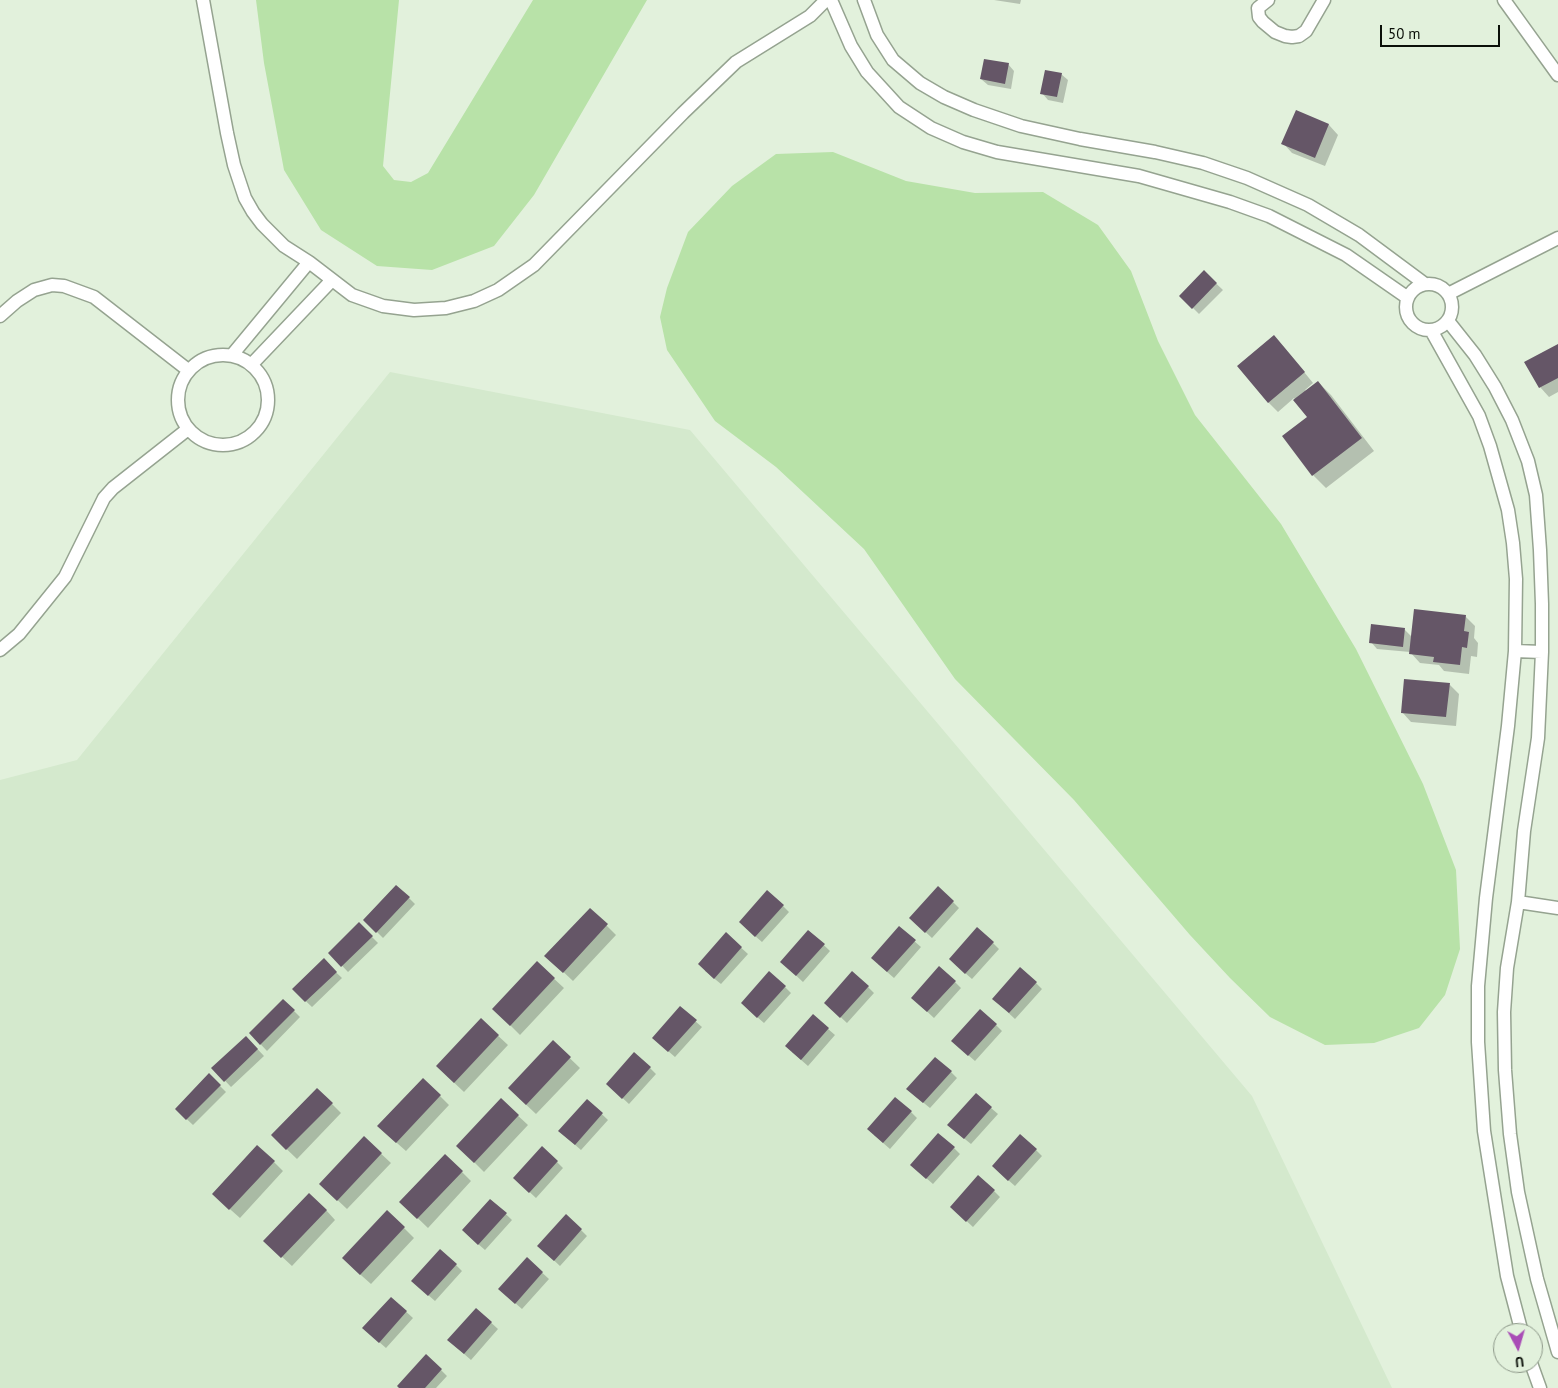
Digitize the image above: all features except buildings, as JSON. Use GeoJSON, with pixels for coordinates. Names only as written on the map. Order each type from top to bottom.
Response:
{"type":"FeatureCollection","features":[{"type":"Feature","properties":{"kind":"street"},"geometry":{"type":"LineString","coordinates":[[203,0],[236,173],[245,198],[253,212],[284,246],[309,262],[352,295],[383,306],[414,310],[446,308],[474,301],[498,290],[534,265],[683,112],[736,62],[810,16],[826,0]]}},
{"type":"Feature","properties":{"kind":"street"},"geometry":{"type":"LineString","coordinates":[[831,0],[851,46],[867,72],[899,107],[931,128],[963,142],[997,152],[1139,176],[1230,202],[1269,216],[1346,255],[1408,298]]}},
{"type":"Feature","properties":{"kind":"street"},"geometry":{"type":"LineString","coordinates":[[864,0],[877,35],[894,60],[920,83],[944,97],[974,110],[1021,126],[1203,163],[1247,178],[1308,205],[1359,236],[1425,284],[1435,285],[1448,294],[1452,307],[1448,321],[1440,327],[1431,330],[1424,329],[1411,322],[1406,309],[1408,298],[1415,289],[1425,284]]}},
{"type":"Feature","properties":{"kind":"street"},"geometry":{"type":"LineString","coordinates":[[1268,0],[1258,8],[1259,17],[1274,32],[1292,37],[1299,36],[1306,31],[1324,0]]}},
{"type":"Feature","properties":{"kind":"street"},"geometry":{"type":"LineString","coordinates":[[1504,0],[1558,75]]}},
{"type":"Feature","properties":{"kind":"street"},"geometry":{"type":"LineString","coordinates":[[1448,294],[1558,238]]}},
{"type":"Feature","properties":{"kind":"street"},"geometry":{"type":"LineString","coordinates":[[232,355],[309,262]]}},
{"type":"Feature","properties":{"kind":"street"},"geometry":{"type":"LineString","coordinates":[[252,364],[332,280]]}},
{"type":"Feature","properties":{"kind":"street"},"geometry":{"type":"LineString","coordinates":[[0,316],[17,301],[34,290],[52,285],[64,286],[94,297],[188,370]]}},
{"type":"Feature","properties":{"kind":"street"},"geometry":{"type":"LineString","coordinates":[[1448,321],[1475,355],[1495,387],[1512,420],[1528,461],[1536,495],[1540,550],[1542,652],[1538,738],[1524,830],[1518,902],[1506,968],[1504,1012],[1505,1070],[1510,1134],[1518,1192],[1535,1269],[1558,1352]]}},
{"type":"Feature","properties":{"kind":"street"},"geometry":{"type":"LineString","coordinates":[[1431,330],[1479,416],[1490,446],[1508,510],[1513,543],[1516,579],[1515,650],[1508,726],[1486,898],[1478,986],[1478,1042],[1484,1131],[1507,1276],[1519,1323]]}},
{"type":"Feature","properties":{"kind":"street"},"geometry":{"type":"LineString","coordinates":[[216,354],[232,355],[252,364],[263,376],[269,392],[268,410],[262,425],[250,437],[234,444],[217,445],[200,440],[188,429],[180,415],[177,399],[180,384],[188,370],[201,360],[216,354]]}},
{"type":"Feature","properties":{"kind":"street"},"geometry":{"type":"LineString","coordinates":[[0,650],[19,634],[65,577],[104,498],[113,488],[188,429]]}},
{"type":"Feature","properties":{"kind":"street"},"geometry":{"type":"LineString","coordinates":[[1515,650],[1542,652]]}},
{"type":"Feature","properties":{"kind":"street"},"geometry":{"type":"LineString","coordinates":[[1518,902],[1558,908]]}},
{"type":"Feature","properties":{"kind":"street"},"geometry":{"type":"LineString","coordinates":[[1535,1373],[1540,1388]]}},
{"type":"Feature","properties":{"kind":"shaded area"},"geometry":{"type":"Polygon","coordinates":[[[390,372],[690,430],[1252,1096],[1392,1388],[0,1388],[0,780],[77,760],[390,372]]]}},
{"type":"Feature","properties":{"kind":"green space"},"geometry":{"type":"Polygon","coordinates":[[[256,0],[399,0],[383,166],[394,180],[411,182],[428,173],[533,0],[647,0],[534,195],[494,246],[432,270],[377,266],[321,230],[284,170],[264,63],[256,0]]]}},
{"type":"Feature","properties":{"kind":"green space"},"geometry":{"type":"Polygon","coordinates":[[[833,152],[906,181],[975,193],[1043,192],[1098,225],[1131,271],[1158,341],[1195,415],[1281,524],[1356,649],[1423,784],[1456,870],[1460,949],[1445,995],[1419,1028],[1374,1043],[1325,1045],[1270,1017],[1190,935],[1074,800],[955,679],[864,549],[776,467],[715,421],[667,350],[660,317],[667,288],[688,232],[732,186],[776,154],[833,152]]]}}]}
